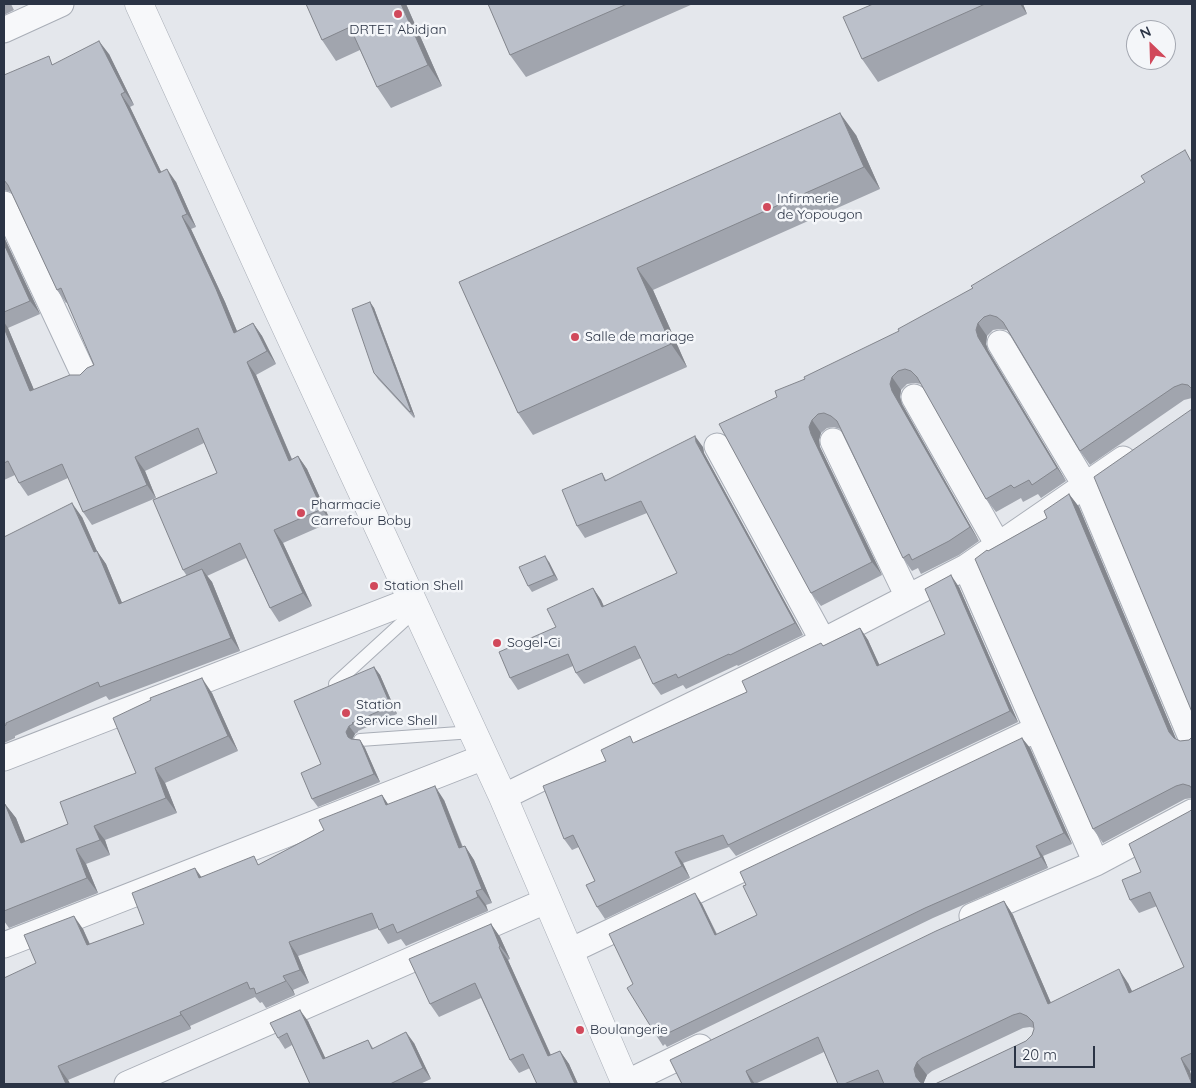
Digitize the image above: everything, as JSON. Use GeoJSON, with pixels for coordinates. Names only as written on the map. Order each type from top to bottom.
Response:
{"type":"FeatureCollection","features":[{"type":"Feature","properties":{"kind":"street"},"geometry":{"type":"LineString","coordinates":[[4,30],[61,4]]}},
{"type":"Feature","properties":{"kind":"street"},"geometry":{"type":"LineString","coordinates":[[139,4],[503,796],[626,1084],[724,1035]]}},
{"type":"Feature","properties":{"kind":"street"},"geometry":{"type":"LineString","coordinates":[[4,204],[84,376]]}},
{"type":"Feature","properties":{"kind":"street"},"geometry":{"type":"LineString","coordinates":[[1000,342],[1085,485],[1192,740]]}},
{"type":"Feature","properties":{"kind":"street"},"geometry":{"type":"LineString","coordinates":[[914,397],[998,545]]}},
{"type":"Feature","properties":{"kind":"street"},"geometry":{"type":"LineString","coordinates":[[832,441],[908,597]]}},
{"type":"Feature","properties":{"kind":"street"},"geometry":{"type":"LineString","coordinates":[[717,446],[823,640]]}},
{"type":"Feature","properties":{"kind":"street"},"geometry":{"type":"LineString","coordinates":[[503,796],[823,640],[966,567],[1139,449]]}},
{"type":"Feature","properties":{"kind":"street"},"geometry":{"type":"LineString","coordinates":[[966,567],[1096,863]]}},
{"type":"Feature","properties":{"kind":"street"},"geometry":{"type":"LineString","coordinates":[[4,758],[415,604]]}},
{"type":"Feature","properties":{"kind":"street"},"geometry":{"type":"LineString","coordinates":[[570,951],[1037,729]]}},
{"type":"Feature","properties":{"kind":"street"},"geometry":{"type":"LineString","coordinates":[[4,945],[484,757]]}},
{"type":"Feature","properties":{"kind":"street"},"geometry":{"type":"LineString","coordinates":[[948,927],[1096,863],[1192,812]]}},
{"type":"Feature","properties":{"kind":"street"},"geometry":{"type":"LineString","coordinates":[[128,1084],[548,900]]}},
{"type":"Feature","properties":{"kind":"lane"},"geometry":{"type":"LineString","coordinates":[[335,684],[415,604]]}},
{"type":"Feature","properties":{"kind":"lane"},"geometry":{"type":"LineString","coordinates":[[360,740],[473,732]]}},
{"type":"Feature","properties":{"kind":"building"},"geometry":{"type":"Polygon","coordinates":[[[306,4],[401,4],[428,65],[377,87],[350,27],[322,40],[306,4]]]}},
{"type":"Feature","properties":{"kind":"building"},"geometry":{"type":"Polygon","coordinates":[[[488,4],[627,4],[510,55],[488,4]]]}},
{"type":"Feature","properties":{"kind":"building"},"geometry":{"type":"Polygon","coordinates":[[[873,4],[985,4],[862,59],[843,17],[873,4]]]}},
{"type":"Feature","properties":{"kind":"building"},"geometry":{"type":"Polygon","coordinates":[[[99,41],[125,92],[121,94],[159,173],[167,169],[187,214],[182,216],[234,333],[253,323],[267,351],[247,362],[289,461],[298,456],[322,509],[274,530],[303,593],[270,608],[240,543],[183,570],[153,500],[217,473],[198,428],[135,457],[147,485],[83,512],[62,464],[19,483],[8,461],[4,463],[4,328],[30,391],[70,375],[80,375],[87,368],[94,365],[61,288],[57,290],[4,180],[4,75],[49,56],[52,65],[99,41]]]}},
{"type":"Feature","properties":{"kind":"building"},"geometry":{"type":"Polygon","coordinates":[[[840,113],[864,167],[637,268],[671,344],[518,413],[459,282],[840,113]]]}},
{"type":"Feature","properties":{"kind":"building"},"geometry":{"type":"Polygon","coordinates":[[[1185,150],[1192,163],[1192,389],[1188,385],[1182,384],[1174,387],[1080,451],[1003,322],[997,317],[990,315],[984,317],[978,323],[976,330],[978,337],[1057,468],[1032,485],[1029,480],[1014,488],[1011,485],[986,499],[917,377],[911,371],[905,369],[898,371],[892,377],[890,384],[892,391],[970,527],[949,541],[912,560],[909,554],[903,558],[837,421],[824,413],[818,414],[812,420],[809,427],[811,434],[872,562],[811,593],[719,424],[777,397],[775,391],[805,379],[804,377],[899,331],[898,329],[973,288],[971,286],[1145,182],[1141,176],[1185,150]]]}},
{"type":"Feature","properties":{"kind":"building"},"geometry":{"type":"Polygon","coordinates":[[[4,244],[30,301],[4,312],[4,244]]]}},
{"type":"Feature","properties":{"kind":"building"},"geometry":{"type":"Polygon","coordinates":[[[370,302],[410,412],[374,373],[352,309],[370,302]]]}},
{"type":"Feature","properties":{"kind":"building"},"geometry":{"type":"Polygon","coordinates":[[[1192,409],[1192,712],[1094,477],[1192,409]]]}},
{"type":"Feature","properties":{"kind":"building"},"geometry":{"type":"Polygon","coordinates":[[[695,436],[696,442],[795,623],[678,678],[676,674],[653,684],[635,646],[576,673],[568,654],[510,678],[499,652],[556,627],[547,609],[593,588],[602,607],[677,573],[641,501],[577,526],[562,490],[602,473],[605,481],[695,436]]]}},
{"type":"Feature","properties":{"kind":"building"},"geometry":{"type":"Polygon","coordinates":[[[1069,494],[1169,732],[1180,741],[1189,740],[1192,737],[1192,789],[1190,786],[1183,784],[1176,786],[1093,829],[975,559],[987,550],[1047,518],[1044,511],[1069,494]]]}},
{"type":"Feature","properties":{"kind":"building"},"geometry":{"type":"Polygon","coordinates":[[[72,503],[94,552],[97,551],[119,604],[202,569],[231,638],[100,687],[98,682],[6,723],[4,726],[4,537],[72,503]]]}},
{"type":"Feature","properties":{"kind":"building"},"geometry":{"type":"Polygon","coordinates":[[[545,556],[554,575],[528,586],[519,567],[545,556]]]}},
{"type":"Feature","properties":{"kind":"building"},"geometry":{"type":"Polygon","coordinates":[[[951,575],[1010,711],[728,845],[723,835],[675,852],[682,866],[597,907],[586,885],[595,881],[573,835],[564,839],[543,786],[606,761],[601,750],[630,736],[633,743],[747,692],[742,681],[821,643],[823,646],[860,628],[877,666],[945,634],[925,589],[951,575]]]}},
{"type":"Feature","properties":{"kind":"building"},"geometry":{"type":"Polygon","coordinates":[[[374,667],[391,706],[352,723],[346,732],[351,739],[360,740],[374,774],[312,799],[301,773],[321,764],[294,701],[374,667]]]}},
{"type":"Feature","properties":{"kind":"building"},"geometry":{"type":"Polygon","coordinates":[[[202,678],[228,736],[155,768],[166,798],[94,826],[100,840],[76,849],[87,878],[4,911],[4,804],[21,843],[68,824],[60,802],[136,773],[113,718],[151,700],[150,698],[202,678]]]}},
{"type":"Feature","properties":{"kind":"building"},"geometry":{"type":"Polygon","coordinates":[[[1022,738],[1064,833],[1036,846],[1041,857],[925,908],[660,1037],[658,1033],[656,1035],[627,988],[633,984],[609,934],[695,893],[715,935],[757,915],[743,886],[746,885],[740,872],[1022,738]]]}},
{"type":"Feature","properties":{"kind":"building"},"geometry":{"type":"Polygon","coordinates":[[[435,786],[459,848],[465,846],[482,889],[476,891],[478,897],[397,933],[393,924],[379,930],[372,913],[289,942],[300,970],[283,976],[286,981],[256,994],[254,988],[250,989],[247,982],[180,1012],[181,1015],[58,1066],[66,1084],[4,1084],[4,978],[36,963],[24,935],[74,916],[87,945],[144,924],[132,893],[195,868],[199,878],[254,856],[258,865],[324,830],[319,820],[382,795],[386,805],[435,786]]]}},
{"type":"Feature","properties":{"kind":"building"},"geometry":{"type":"Polygon","coordinates":[[[1192,809],[1192,1053],[1181,1058],[1192,1084],[935,1084],[1026,1041],[1032,1035],[1034,1029],[1033,1022],[1027,1016],[1020,1013],[1013,1015],[922,1058],[917,1062],[914,1069],[916,1077],[925,1084],[884,1084],[878,1070],[844,1084],[838,1084],[818,1037],[746,1071],[752,1084],[682,1084],[670,1060],[936,931],[1004,901],[1048,1004],[1119,969],[1129,993],[1184,967],[1150,892],[1130,900],[1122,880],[1141,872],[1129,844],[1192,809]]]}},
{"type":"Feature","properties":{"kind":"building"},"geometry":{"type":"Polygon","coordinates":[[[491,924],[499,947],[548,1056],[560,1051],[575,1084],[537,1084],[523,1054],[510,1060],[475,983],[430,1004],[409,959],[491,924]]]}},
{"type":"Feature","properties":{"kind":"building"},"geometry":{"type":"Polygon","coordinates":[[[300,1010],[323,1059],[368,1040],[372,1049],[406,1032],[423,1068],[390,1084],[310,1084],[287,1033],[278,1038],[270,1023],[300,1010]]]}},
{"type":"Feature","properties":{"kind":"place","name":"DRTET Abidjan"},"geometry":{"type":"Point","coordinates":[398,14]}},
{"type":"Feature","properties":{"kind":"place","name":"Infirmerie de Yopougon"},"geometry":{"type":"Point","coordinates":[767,207]}},
{"type":"Feature","properties":{"kind":"place","name":"Salle de mariage"},"geometry":{"type":"Point","coordinates":[575,337]}},
{"type":"Feature","properties":{"kind":"place","name":"Pharmacie Carrefour Boby"},"geometry":{"type":"Point","coordinates":[301,513]}},
{"type":"Feature","properties":{"kind":"place","name":"Station Shell"},"geometry":{"type":"Point","coordinates":[374,586]}},
{"type":"Feature","properties":{"kind":"place","name":"Sogel-Ci"},"geometry":{"type":"Point","coordinates":[497,643]}},
{"type":"Feature","properties":{"kind":"place","name":"Station Service Shell"},"geometry":{"type":"Point","coordinates":[346,713]}},
{"type":"Feature","properties":{"kind":"place","name":"Boulangerie"},"geometry":{"type":"Point","coordinates":[580,1030]}}]}
